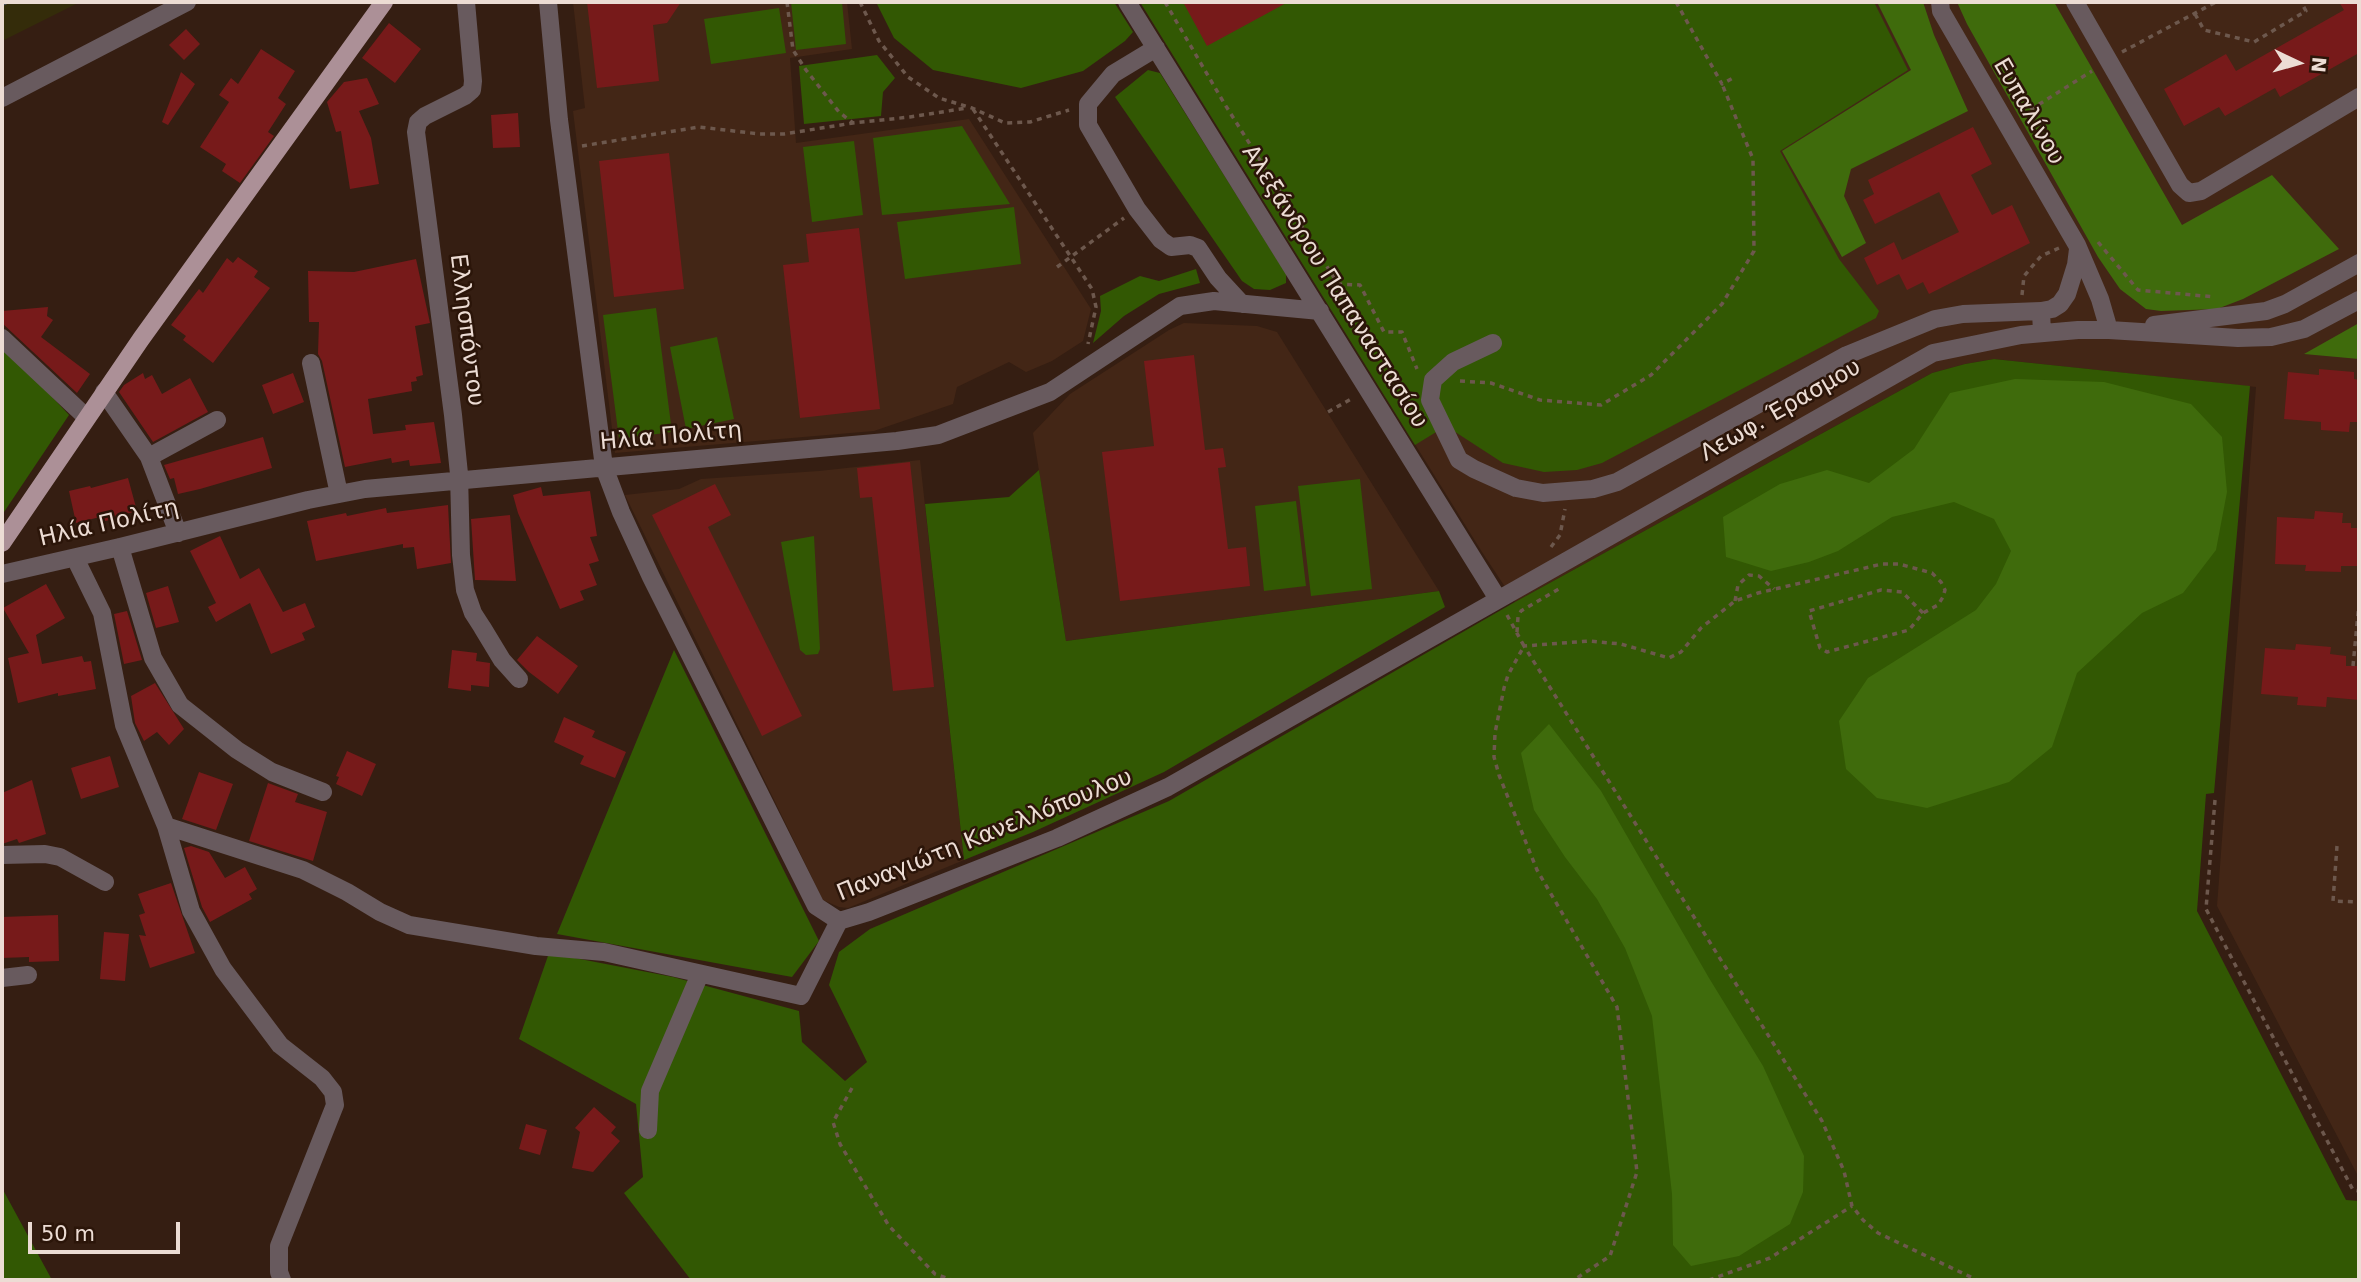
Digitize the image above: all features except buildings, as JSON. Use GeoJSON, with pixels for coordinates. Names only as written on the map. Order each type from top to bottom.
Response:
{"type":"FeatureCollection","features":[{"type":"Feature","properties":{"kind":"main road"},"geometry":{"type":"LineString","coordinates":[[2,543],[86,417],[384,2]]}},
{"type":"Feature","properties":{"kind":"street"},"geometry":{"type":"LineString","coordinates":[[2,98],[187,2]]}},
{"type":"Feature","properties":{"kind":"street","name":"Ελλησπόντου"},"geometry":{"type":"LineString","coordinates":[[466,2],[472,90],[425,116],[418,122],[416,132],[453,415],[459,480],[461,555],[467,598],[473,613],[502,660],[519,678]]}},
{"type":"Feature","properties":{"kind":"street"},"geometry":{"type":"LineString","coordinates":[[548,2],[559,120],[604,467],[651,577],[816,906],[839,921]]}},
{"type":"Feature","properties":{"kind":"street","name":"Αλεξάνδρου Παπαναστασίου"},"geometry":{"type":"LineString","coordinates":[[1127,2],[1498,599]]}},
{"type":"Feature","properties":{"kind":"street","name":"Ευπαλίνου"},"geometry":{"type":"LineString","coordinates":[[1940,2],[1941,10],[2008,124],[2069,246],[2100,299],[2109,330]]}},
{"type":"Feature","properties":{"kind":"street"},"geometry":{"type":"LineString","coordinates":[[2076,2],[2112,51],[2180,185],[2189,193],[2201,191],[2359,97]]}},
{"type":"Feature","properties":{"kind":"street"},"geometry":{"type":"LineString","coordinates":[[1156,48],[1113,74],[1088,104],[1088,125],[1137,209],[1161,240],[1171,247],[1190,245],[1198,248],[1218,278],[1242,304]]}},
{"type":"Feature","properties":{"kind":"street"},"geometry":{"type":"LineString","coordinates":[[1493,343],[1453,362],[1433,380],[1430,400],[1459,460],[1516,488],[1543,493],[1593,489],[1629,476],[1847,355],[1886,338],[1963,314],[2052,309],[2060,304],[2067,294],[2078,255],[2069,246]]}},
{"type":"Feature","properties":{"kind":"street"},"geometry":{"type":"LineString","coordinates":[[2109,330],[2266,311],[2285,304],[2359,263]]}},
{"type":"Feature","properties":{"kind":"street"},"geometry":{"type":"LineString","coordinates":[[2109,330],[2238,338],[2271,337],[2304,329],[2359,300]]}},
{"type":"Feature","properties":{"kind":"street","name":"Ηλία Πολίτη"},"geometry":{"type":"LineString","coordinates":[[2,574],[339,494],[388,486],[897,441],[938,435],[1050,392],[1180,306],[1214,301],[1320,311]]}},
{"type":"Feature","properties":{"kind":"street"},"geometry":{"type":"LineString","coordinates":[[2041,311],[2042,333]]}},
{"type":"Feature","properties":{"kind":"street","name":"Λεωφ. Έρασμου"},"geometry":{"type":"LineString","coordinates":[[1498,599],[1933,353],[2000,338],[2109,330]]}},
{"type":"Feature","properties":{"kind":"street"},"geometry":{"type":"LineString","coordinates":[[2,338],[86,417]]}},
{"type":"Feature","properties":{"kind":"street"},"geometry":{"type":"LineString","coordinates":[[311,363],[339,494]]}},
{"type":"Feature","properties":{"kind":"street"},"geometry":{"type":"LineString","coordinates":[[104,392],[149,457],[178,533]]}},
{"type":"Feature","properties":{"kind":"street"},"geometry":{"type":"LineString","coordinates":[[149,457],[217,420]]}},
{"type":"Feature","properties":{"kind":"street"},"geometry":{"type":"LineString","coordinates":[[120,547],[153,658],[180,705],[237,750],[272,772],[323,792]]}},
{"type":"Feature","properties":{"kind":"street"},"geometry":{"type":"LineString","coordinates":[[75,558],[102,613],[124,725],[166,826],[191,911],[223,969],[280,1045],[322,1078],[333,1093],[335,1105],[279,1246],[279,1272],[282,1280]]}},
{"type":"Feature","properties":{"kind":"street","name":"Παναγιώτη Κανελλόπουλου"},"geometry":{"type":"LineString","coordinates":[[166,826],[303,870],[409,925],[536,946],[604,951],[801,996],[839,921],[869,912],[1057,838],[1168,787],[1498,599]]}},
{"type":"Feature","properties":{"kind":"street"},"geometry":{"type":"LineString","coordinates":[[2,855],[36,854],[60,857],[105,882]]}},
{"type":"Feature","properties":{"kind":"street"},"geometry":{"type":"LineString","coordinates":[[648,1130],[649,1091],[700,974]]}},
{"type":"Feature","properties":{"kind":"street"},"geometry":{"type":"LineString","coordinates":[[2,978],[28,975]]}},
{"type":"Feature","properties":{"kind":"path"},"geometry":{"type":"LineString","coordinates":[[787,2],[793,50],[839,112],[853,123]]}},
{"type":"Feature","properties":{"kind":"path"},"geometry":{"type":"LineString","coordinates":[[860,2],[879,41],[908,76],[939,98],[972,107],[1005,123],[1030,122],[1088,104]]}},
{"type":"Feature","properties":{"kind":"path"},"geometry":{"type":"LineString","coordinates":[[1165,2],[1224,103],[1338,284],[1360,285],[1384,332],[1402,332],[1430,400]]}},
{"type":"Feature","properties":{"kind":"path"},"geometry":{"type":"LineString","coordinates":[[1433,380],[1491,383],[1540,400],[1601,405],[1651,375],[1722,304],[1754,251],[1753,159],[1722,84],[1676,2]]}},
{"type":"Feature","properties":{"kind":"path"},"geometry":{"type":"LineString","coordinates":[[2008,124],[2112,51],[2121,52],[2216,2]]}},
{"type":"Feature","properties":{"kind":"path"},"geometry":{"type":"LineString","coordinates":[[2195,14],[2204,30],[2254,43],[2305,11],[2301,2]]}},
{"type":"Feature","properties":{"kind":"path"},"geometry":{"type":"LineString","coordinates":[[1722,84],[1733,78]]}},
{"type":"Feature","properties":{"kind":"path"},"geometry":{"type":"LineString","coordinates":[[577,147],[699,127],[760,134],[795,133],[910,117],[957,107],[972,107]]}},
{"type":"Feature","properties":{"kind":"path"},"geometry":{"type":"LineString","coordinates":[[972,107],[1092,289],[1096,307],[1087,348]]}},
{"type":"Feature","properties":{"kind":"path"},"geometry":{"type":"LineString","coordinates":[[1057,267],[1137,209]]}},
{"type":"Feature","properties":{"kind":"path"},"geometry":{"type":"LineString","coordinates":[[2092,233],[2138,290],[2225,298]]}},
{"type":"Feature","properties":{"kind":"path"},"geometry":{"type":"LineString","coordinates":[[2021,312],[2024,276],[2041,256],[2069,246]]}},
{"type":"Feature","properties":{"kind":"path"},"geometry":{"type":"LineString","coordinates":[[1328,412],[1356,396]]}},
{"type":"Feature","properties":{"kind":"path"},"geometry":{"type":"LineString","coordinates":[[1550,549],[1560,535],[1566,507],[1571,498],[1580,491]]}},
{"type":"Feature","properties":{"kind":"path"},"geometry":{"type":"LineString","coordinates":[[1524,646],[1589,641],[1621,645],[1669,658],[1681,652],[1701,628],[1734,601],[1868,567],[1899,564],[1932,573],[1941,582],[1945,590],[1938,605],[1923,613],[1909,630],[1827,652],[1820,648],[1809,611],[1881,590],[1902,592],[1923,613]]}},
{"type":"Feature","properties":{"kind":"path"},"geometry":{"type":"LineString","coordinates":[[1734,601],[1738,586],[1749,575],[1759,576],[1769,587],[1776,589]]}},
{"type":"Feature","properties":{"kind":"path"},"geometry":{"type":"LineString","coordinates":[[1517,634],[1521,611],[1560,589],[1565,579]]}},
{"type":"Feature","properties":{"kind":"path"},"geometry":{"type":"LineString","coordinates":[[1498,599],[1524,646],[1822,1121],[1844,1171],[1852,1206],[1878,1233],[1977,1280]]}},
{"type":"Feature","properties":{"kind":"path"},"geometry":{"type":"LineString","coordinates":[[2353,666],[2359,603]]}},
{"type":"Feature","properties":{"kind":"path"},"geometry":{"type":"LineString","coordinates":[[1524,646],[1504,688],[1495,733],[1494,757],[1537,870],[1617,1007],[1637,1172],[1611,1256],[1574,1280]]}},
{"type":"Feature","properties":{"kind":"path"},"geometry":{"type":"LineString","coordinates":[[2354,655],[2359,650]]}},
{"type":"Feature","properties":{"kind":"path"},"geometry":{"type":"LineString","coordinates":[[2215,800],[2206,909],[2353,1190],[2359,1191]]}},
{"type":"Feature","properties":{"kind":"path"},"geometry":{"type":"LineString","coordinates":[[2337,846],[2333,901],[2359,902]]}},
{"type":"Feature","properties":{"kind":"path"},"geometry":{"type":"LineString","coordinates":[[852,1088],[832,1122],[841,1144],[889,1226],[935,1274],[952,1280]]}},
{"type":"Feature","properties":{"kind":"path"},"geometry":{"type":"LineString","coordinates":[[1709,1280],[1770,1258],[1852,1206]]}},
{"type":"Feature","properties":{"kind":"shaded area"},"geometry":{"type":"Polygon","coordinates":[[[573,2],[847,2],[852,49],[790,58],[796,143],[969,119],[1091,309],[1083,341],[1052,361],[1026,372],[1009,362],[957,387],[953,404],[874,431],[615,453],[573,111],[585,108],[573,2]]]}},
{"type":"Feature","properties":{"kind":"shaded area"},"geometry":{"type":"Polygon","coordinates":[[[1140,2],[2359,2],[2359,1174],[2217,906],[2256,387],[1994,359],[1932,373],[1515,602],[1140,2]]]}},
{"type":"Feature","properties":{"kind":"shaded area"},"geometry":{"type":"Polygon","coordinates":[[[1184,323],[1257,326],[1277,332],[1439,591],[1066,641],[1033,433],[1070,394],[1184,323]]]}},
{"type":"Feature","properties":{"kind":"shaded area"},"geometry":{"type":"Polygon","coordinates":[[[920,460],[964,860],[848,908],[839,907],[823,900],[625,495],[679,489],[701,479],[819,471],[920,460]]]}},
{"type":"Feature","properties":{"kind":"green space"},"geometry":{"type":"Polygon","coordinates":[[[791,2],[842,2],[846,44],[796,50],[791,2]]]}},
{"type":"Feature","properties":{"kind":"green space"},"geometry":{"type":"Polygon","coordinates":[[[876,2],[1114,2],[1133,32],[1125,41],[1083,71],[1021,88],[933,70],[894,38],[876,2]]]}},
{"type":"Feature","properties":{"kind":"green space"},"geometry":{"type":"Polygon","coordinates":[[[1140,2],[1874,2],[1908,70],[1780,151],[1839,259],[1879,311],[1876,318],[1602,463],[1577,470],[1544,472],[1503,463],[1446,426],[1415,445],[1140,2]]]}},
{"type":"Feature","properties":{"kind":"green space"},"geometry":{"type":"Polygon","coordinates":[[[1877,2],[1923,2],[1934,35],[1968,111],[1851,169],[1844,196],[1866,243],[1842,257],[1782,151],[1911,70],[1877,2]]]}},
{"type":"Feature","properties":{"kind":"green space"},"geometry":{"type":"Polygon","coordinates":[[[1957,2],[2054,2],[2182,225],[2272,175],[2339,249],[2243,299],[2217,309],[2146,309],[2120,289],[2098,257],[1957,2]]]}},
{"type":"Feature","properties":{"kind":"green space"},"geometry":{"type":"Polygon","coordinates":[[[779,8],[786,53],[711,64],[704,19],[779,8]]]}},
{"type":"Feature","properties":{"kind":"green space"},"geometry":{"type":"Polygon","coordinates":[[[877,55],[895,78],[883,92],[881,116],[804,124],[799,66],[877,55]]]}},
{"type":"Feature","properties":{"kind":"green space"},"geometry":{"type":"Polygon","coordinates":[[[1148,70],[1160,73],[1286,274],[1286,283],[1270,290],[1254,289],[1242,281],[1115,97],[1148,70]]]}},
{"type":"Feature","properties":{"kind":"green space"},"geometry":{"type":"Polygon","coordinates":[[[962,126],[1010,204],[882,215],[873,138],[962,126]]]}},
{"type":"Feature","properties":{"kind":"green space"},"geometry":{"type":"Polygon","coordinates":[[[854,141],[863,215],[812,222],[803,147],[854,141]]]}},
{"type":"Feature","properties":{"kind":"green space"},"geometry":{"type":"Polygon","coordinates":[[[1014,207],[1021,264],[905,279],[897,222],[1014,207]]]}},
{"type":"Feature","properties":{"kind":"green space"},"geometry":{"type":"Polygon","coordinates":[[[1196,269],[1200,283],[1159,294],[1124,316],[1093,343],[1101,311],[1100,296],[1140,276],[1159,281],[1196,269]]]}},
{"type":"Feature","properties":{"kind":"green space"},"geometry":{"type":"Polygon","coordinates":[[[656,308],[672,432],[619,439],[603,315],[656,308]]]}},
{"type":"Feature","properties":{"kind":"green space"},"geometry":{"type":"Polygon","coordinates":[[[2359,323],[2359,359],[2304,354],[2359,323]]]}},
{"type":"Feature","properties":{"kind":"green space"},"geometry":{"type":"Polygon","coordinates":[[[717,337],[734,419],[686,429],[670,347],[717,337]]]}},
{"type":"Feature","properties":{"kind":"green space"},"geometry":{"type":"Polygon","coordinates":[[[2,343],[69,415],[2,515],[2,343]]]}},
{"type":"Feature","properties":{"kind":"green space"},"geometry":{"type":"Polygon","coordinates":[[[1994,359],[2250,386],[2214,793],[2206,794],[2197,911],[2346,1200],[2359,1201],[2359,1280],[691,1280],[624,1193],[643,1177],[636,1104],[519,1039],[549,953],[673,977],[799,1011],[802,1042],[845,1081],[867,1062],[829,985],[839,952],[870,929],[1169,801],[1515,602],[1932,373],[1994,359]]]}},
{"type":"Feature","properties":{"kind":"green space"},"geometry":{"type":"Polygon","coordinates":[[[2015,379],[2104,382],[2191,404],[2222,437],[2227,492],[2216,550],[2183,593],[2142,613],[2077,673],[2052,747],[2009,782],[1927,808],[1877,798],[1846,769],[1839,721],[1868,678],[1976,610],[1996,584],[2011,551],[1994,519],[1954,502],[1892,517],[1838,551],[1809,562],[1771,571],[1726,557],[1723,517],[1780,484],[1827,470],[1869,483],[1914,449],[1950,393],[2015,379]]]}},
{"type":"Feature","properties":{"kind":"green space"},"geometry":{"type":"Polygon","coordinates":[[[1039,470],[1066,641],[1439,591],[1445,607],[1164,772],[1033,832],[964,860],[925,504],[1009,497],[1039,470]]]}},
{"type":"Feature","properties":{"kind":"green space"},"geometry":{"type":"Polygon","coordinates":[[[1360,479],[1372,589],[1311,596],[1298,486],[1360,479]]]}},
{"type":"Feature","properties":{"kind":"green space"},"geometry":{"type":"Polygon","coordinates":[[[1296,501],[1306,586],[1264,591],[1255,506],[1296,501]]]}},
{"type":"Feature","properties":{"kind":"green space"},"geometry":{"type":"Polygon","coordinates":[[[814,536],[820,649],[818,654],[806,655],[800,650],[781,542],[814,536]]]}},
{"type":"Feature","properties":{"kind":"green space"},"geometry":{"type":"Polygon","coordinates":[[[674,650],[819,941],[792,977],[557,934],[674,650]]]}},
{"type":"Feature","properties":{"kind":"green space"},"geometry":{"type":"Polygon","coordinates":[[[1549,724],[1601,791],[1763,1066],[1804,1156],[1803,1192],[1790,1224],[1739,1256],[1691,1266],[1673,1245],[1672,1194],[1652,1016],[1625,948],[1597,899],[1534,810],[1521,753],[1549,724]]]}},
{"type":"Feature","properties":{"kind":"green space"},"geometry":{"type":"Polygon","coordinates":[[[2,1188],[52,1280],[2,1280],[2,1188]]]}},
{"type":"Feature","properties":{"kind":"sand"},"geometry":{"type":"Polygon","coordinates":[[[2,2],[80,2],[2,41],[2,2]]]}}]}
